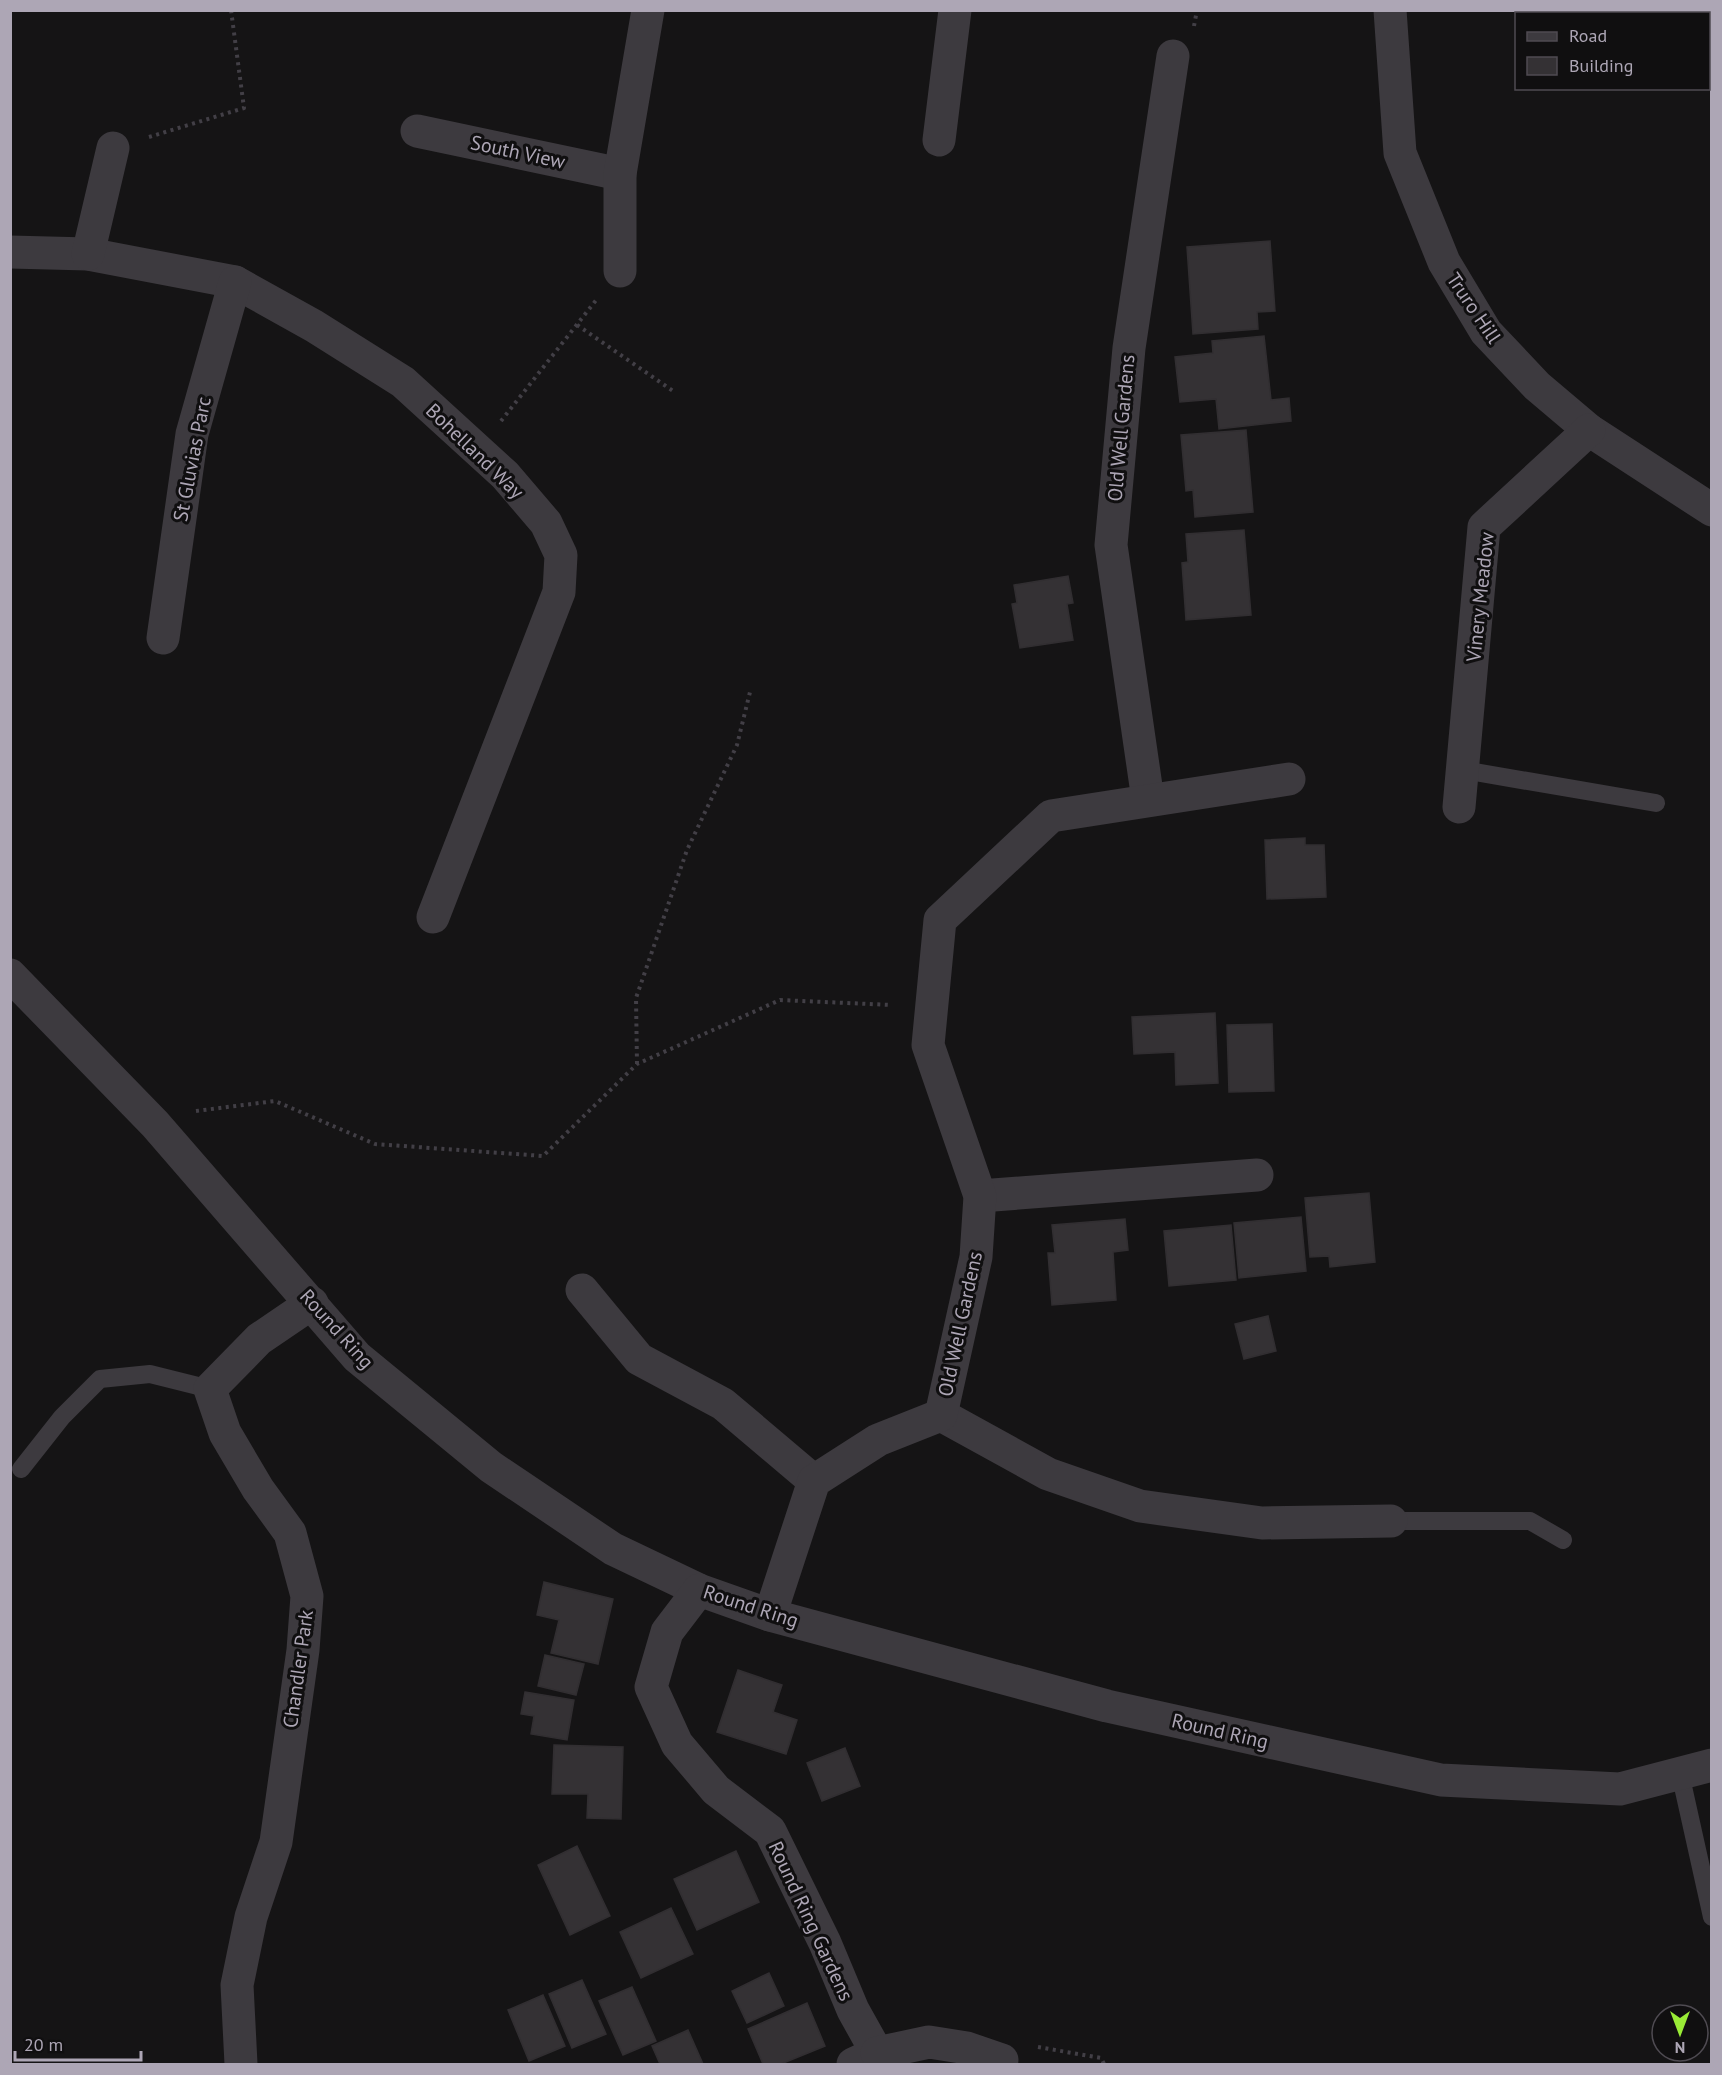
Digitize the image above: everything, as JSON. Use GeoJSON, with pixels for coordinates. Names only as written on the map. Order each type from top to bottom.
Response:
{"type":"FeatureCollection","features":[{"type":"Feature","properties":{"kind":"street"},"geometry":{"type":"LineString","coordinates":[[620,271],[620,174],[648,10]]}},
{"type":"Feature","properties":{"kind":"street"},"geometry":{"type":"LineString","coordinates":[[939,140],[956,10]]}},
{"type":"Feature","properties":{"kind":"street","name":"Truro Hill"},"geometry":{"type":"LineString","coordinates":[[1390,10],[1400,153],[1444,262],[1486,332],[1537,386],[1589,430],[1712,510]]}},
{"type":"Feature","properties":{"kind":"street","name":"Old Well Gardens"},"geometry":{"type":"LineString","coordinates":[[1148,800],[1111,545],[1129,348],[1173,56]]}},
{"type":"Feature","properties":{"kind":"street","name":"South View"},"geometry":{"type":"LineString","coordinates":[[417,131],[620,174]]}},
{"type":"Feature","properties":{"kind":"street"},"geometry":{"type":"LineString","coordinates":[[88,254],[113,148]]}},
{"type":"Feature","properties":{"kind":"street","name":"Bohelland Way"},"geometry":{"type":"LineString","coordinates":[[10,252],[88,254],[235,282],[314,326],[403,382],[505,475],[546,522],[561,555],[559,592],[434,917]]}},
{"type":"Feature","properties":{"kind":"street","name":"St Gluvias Parc"},"geometry":{"type":"LineString","coordinates":[[163,638],[192,434],[235,282]]}},
{"type":"Feature","properties":{"kind":"street","name":"Vinery Meadow"},"geometry":{"type":"LineString","coordinates":[[1460,807],[1484,527],[1589,430]]}},
{"type":"Feature","properties":{"kind":"street","name":"Old Well Gardens"},"geometry":{"type":"LineString","coordinates":[[814,1481],[878,1440],[942,1415],[976,1257],[980,1196],[928,1045],[940,920],[1051,816],[1289,779]]}},
{"type":"Feature","properties":{"kind":"street","name":"Round Ring"},"geometry":{"type":"LineString","coordinates":[[10,975],[148,1117],[357,1357],[491,1467],[613,1549],[699,1590],[770,1615],[1107,1706],[1441,1780],[1620,1789],[1712,1765]]}},
{"type":"Feature","properties":{"kind":"street"},"geometry":{"type":"LineString","coordinates":[[980,1196],[1257,1175]]}},
{"type":"Feature","properties":{"kind":"street"},"geometry":{"type":"LineString","coordinates":[[582,1290],[639,1359],[723,1404],[814,1481],[770,1615]]}},
{"type":"Feature","properties":{"kind":"street"},"geometry":{"type":"LineString","coordinates":[[210,1389],[259,1340],[312,1303]]}},
{"type":"Feature","properties":{"kind":"street","name":"Chandler Park"},"geometry":{"type":"LineString","coordinates":[[210,1389],[225,1433],[258,1489],[290,1533],[307,1596],[303,1650],[276,1842],[251,1917],[237,1985],[241,2064]]}},
{"type":"Feature","properties":{"kind":"street"},"geometry":{"type":"LineString","coordinates":[[942,1415],[1048,1474],[1140,1506],[1262,1523],[1391,1521]]}},
{"type":"Feature","properties":{"kind":"street","name":"Round Ring Gardens"},"geometry":{"type":"LineString","coordinates":[[699,1590],[667,1632],[651,1687],[677,1744],[716,1790],[770,1831],[825,1943],[853,2010],[865,2059],[929,2042],[967,2048],[1002,2060]]}},
{"type":"Feature","properties":{"kind":"lane"},"geometry":{"type":"LineString","coordinates":[[1463,770],[1656,803]]}},
{"type":"Feature","properties":{"kind":"lane"},"geometry":{"type":"LineString","coordinates":[[21,1469],[62,1417],[100,1379],[150,1374],[210,1389]]}},
{"type":"Feature","properties":{"kind":"lane"},"geometry":{"type":"LineString","coordinates":[[1391,1521],[1530,1521],[1563,1540]]}},
{"type":"Feature","properties":{"kind":"lane"},"geometry":{"type":"LineString","coordinates":[[1680,1773],[1712,1917]]}},
{"type":"Feature","properties":{"kind":"path"},"geometry":{"type":"LineString","coordinates":[[113,148],[244,108],[231,10]]}},
{"type":"Feature","properties":{"kind":"path"},"geometry":{"type":"LineString","coordinates":[[478,450],[620,271]]}},
{"type":"Feature","properties":{"kind":"path"},"geometry":{"type":"LineString","coordinates":[[577,325],[673,391]]}},
{"type":"Feature","properties":{"kind":"path"},"geometry":{"type":"LineString","coordinates":[[637,1064],[636,998],[687,850],[737,745],[750,692]]}},
{"type":"Feature","properties":{"kind":"path"},"geometry":{"type":"LineString","coordinates":[[148,1117],[275,1101],[375,1144],[543,1156],[637,1064],[780,1000],[932,1008]]}},
{"type":"Feature","properties":{"kind":"building"},"geometry":{"type":"Polygon","coordinates":[[[1270,241],[1275,311],[1257,312],[1258,329],[1193,334],[1187,247],[1270,241]]]}},
{"type":"Feature","properties":{"kind":"building"},"geometry":{"type":"Polygon","coordinates":[[[1264,336],[1271,400],[1289,398],[1291,421],[1219,429],[1216,399],[1180,402],[1175,357],[1213,353],[1212,341],[1264,336]]]}},
{"type":"Feature","properties":{"kind":"building"},"geometry":{"type":"Polygon","coordinates":[[[1246,430],[1253,512],[1195,517],[1193,490],[1186,491],[1181,435],[1246,430]]]}},
{"type":"Feature","properties":{"kind":"building"},"geometry":{"type":"Polygon","coordinates":[[[1244,530],[1251,615],[1186,620],[1182,563],[1188,562],[1186,534],[1244,530]]]}},
{"type":"Feature","properties":{"kind":"building"},"geometry":{"type":"Polygon","coordinates":[[[1068,576],[1073,603],[1067,604],[1073,640],[1020,648],[1012,604],[1017,603],[1014,585],[1068,576]]]}},
{"type":"Feature","properties":{"kind":"building"},"geometry":{"type":"Polygon","coordinates":[[[1305,838],[1305,845],[1324,845],[1326,897],[1267,899],[1265,840],[1305,838]]]}},
{"type":"Feature","properties":{"kind":"building"},"geometry":{"type":"Polygon","coordinates":[[[1215,1013],[1218,1083],[1176,1085],[1175,1052],[1134,1054],[1132,1017],[1215,1013]]]}},
{"type":"Feature","properties":{"kind":"building"},"geometry":{"type":"Polygon","coordinates":[[[1272,1024],[1274,1091],[1229,1092],[1227,1025],[1272,1024]]]}},
{"type":"Feature","properties":{"kind":"building"},"geometry":{"type":"Polygon","coordinates":[[[1369,1193],[1375,1262],[1330,1267],[1329,1256],[1310,1257],[1305,1198],[1369,1193]]]}},
{"type":"Feature","properties":{"kind":"building"},"geometry":{"type":"Polygon","coordinates":[[[1301,1217],[1306,1271],[1239,1278],[1234,1223],[1301,1217]]]}},
{"type":"Feature","properties":{"kind":"building"},"geometry":{"type":"Polygon","coordinates":[[[1125,1219],[1128,1250],[1113,1252],[1116,1300],[1052,1305],[1048,1253],[1055,1253],[1052,1225],[1125,1219]]]}},
{"type":"Feature","properties":{"kind":"building"},"geometry":{"type":"Polygon","coordinates":[[[1231,1225],[1236,1280],[1169,1286],[1164,1231],[1231,1225]]]}},
{"type":"Feature","properties":{"kind":"building"},"geometry":{"type":"Polygon","coordinates":[[[1268,1316],[1276,1351],[1244,1359],[1235,1324],[1268,1316]]]}},
{"type":"Feature","properties":{"kind":"building"},"geometry":{"type":"Polygon","coordinates":[[[544,1582],[613,1599],[598,1664],[551,1653],[559,1620],[537,1615],[544,1582]]]}},
{"type":"Feature","properties":{"kind":"building"},"geometry":{"type":"Polygon","coordinates":[[[545,1655],[584,1664],[576,1695],[538,1686],[545,1655]]]}},
{"type":"Feature","properties":{"kind":"building"},"geometry":{"type":"Polygon","coordinates":[[[738,1670],[782,1685],[773,1712],[797,1720],[786,1754],[717,1732],[738,1670]]]}},
{"type":"Feature","properties":{"kind":"building"},"geometry":{"type":"Polygon","coordinates":[[[525,1692],[574,1700],[567,1740],[531,1734],[534,1716],[521,1714],[525,1692]]]}},
{"type":"Feature","properties":{"kind":"building"},"geometry":{"type":"Polygon","coordinates":[[[554,1745],[623,1747],[621,1819],[587,1818],[588,1794],[552,1794],[554,1745]]]}},
{"type":"Feature","properties":{"kind":"building"},"geometry":{"type":"Polygon","coordinates":[[[845,1748],[860,1786],[822,1801],[807,1763],[845,1748]]]}},
{"type":"Feature","properties":{"kind":"building"},"geometry":{"type":"Polygon","coordinates":[[[577,1846],[610,1916],[570,1935],[538,1865],[577,1846]]]}},
{"type":"Feature","properties":{"kind":"building"},"geometry":{"type":"Polygon","coordinates":[[[736,1851],[759,1902],[697,1930],[674,1879],[736,1851]]]}},
{"type":"Feature","properties":{"kind":"building"},"geometry":{"type":"Polygon","coordinates":[[[671,1908],[693,1954],[641,1978],[620,1932],[671,1908]]]}},
{"type":"Feature","properties":{"kind":"building"},"geometry":{"type":"Polygon","coordinates":[[[769,1973],[784,2006],[747,2023],[732,1991],[769,1973]]]}},
{"type":"Feature","properties":{"kind":"building"},"geometry":{"type":"Polygon","coordinates":[[[582,1980],[606,2034],[572,2048],[549,1994],[582,1980]]]}},
{"type":"Feature","properties":{"kind":"building"},"geometry":{"type":"Polygon","coordinates":[[[632,1987],[656,2041],[623,2055],[599,2001],[632,1987]]]}},
{"type":"Feature","properties":{"kind":"building"},"geometry":{"type":"Polygon","coordinates":[[[543,1995],[565,2046],[529,2061],[508,2010],[543,1995]]]}},
{"type":"Feature","properties":{"kind":"building"},"geometry":{"type":"Polygon","coordinates":[[[807,2003],[825,2046],[781,2064],[763,2064],[748,2029],[807,2003]]]}},
{"type":"Feature","properties":{"kind":"building"},"geometry":{"type":"Polygon","coordinates":[[[688,2030],[703,2064],[660,2064],[652,2046],[688,2030]]]}}]}
